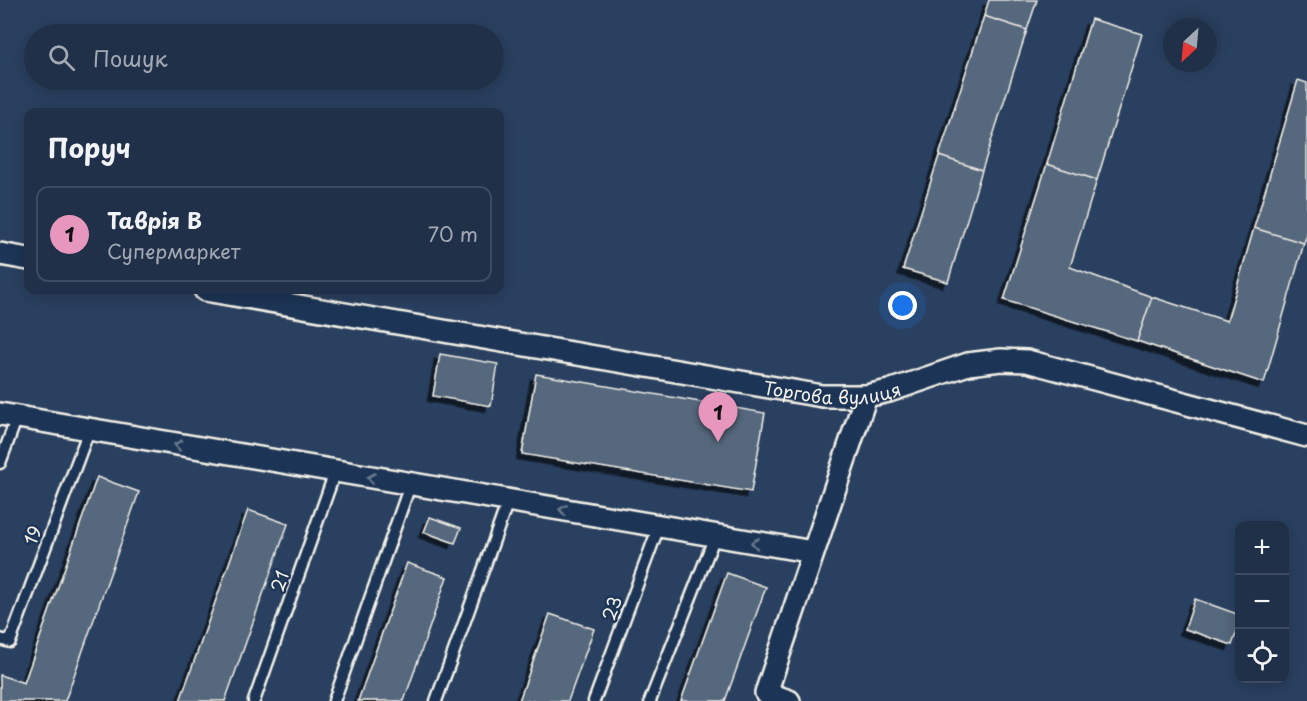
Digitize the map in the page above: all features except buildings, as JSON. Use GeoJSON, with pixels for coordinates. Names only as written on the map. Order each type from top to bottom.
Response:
{"type":"FeatureCollection","features":[{"type":"Feature","properties":{"kind":"street"},"geometry":{"type":"LineString","coordinates":[[0,254],[24,258]]}},
{"type":"Feature","properties":{"kind":"street","name":"Торгова вулиця"},"geometry":{"type":"LineString","coordinates":[[229,294],[822,396],[866,396],[889,391],[968,364],[1001,360],[1027,361],[1307,436]]}},
{"type":"Feature","properties":{"kind":"street"},"geometry":{"type":"LineString","coordinates":[[789,701],[766,693],[866,396]]}},
{"type":"Feature","properties":{"kind":"street"},"geometry":{"type":"LineString","coordinates":[[9,416],[813,552]]}},
{"type":"Feature","properties":{"kind":"lane"},"geometry":{"type":"LineString","coordinates":[[0,464],[9,416]]}},
{"type":"Feature","properties":{"kind":"lane","name":"19"},"geometry":{"type":"LineString","coordinates":[[0,639],[10,642],[89,430]]}},
{"type":"Feature","properties":{"kind":"lane","name":"21"},"geometry":{"type":"LineString","coordinates":[[254,701],[335,472]]}},
{"type":"Feature","properties":{"kind":"lane"},"geometry":{"type":"LineString","coordinates":[[334,701],[410,485]]}},
{"type":"Feature","properties":{"kind":"lane"},"geometry":{"type":"LineString","coordinates":[[436,701],[508,501]]}},
{"type":"Feature","properties":{"kind":"lane","name":"23"},"geometry":{"type":"LineString","coordinates":[[594,701],[659,526]]}},
{"type":"Feature","properties":{"kind":"lane"},"geometry":{"type":"LineString","coordinates":[[650,701],[715,536]]}},
{"type":"Feature","properties":{"kind":"place","name":"Таврія В"},"geometry":{"type":"Point","coordinates":[718,442]}}]}
